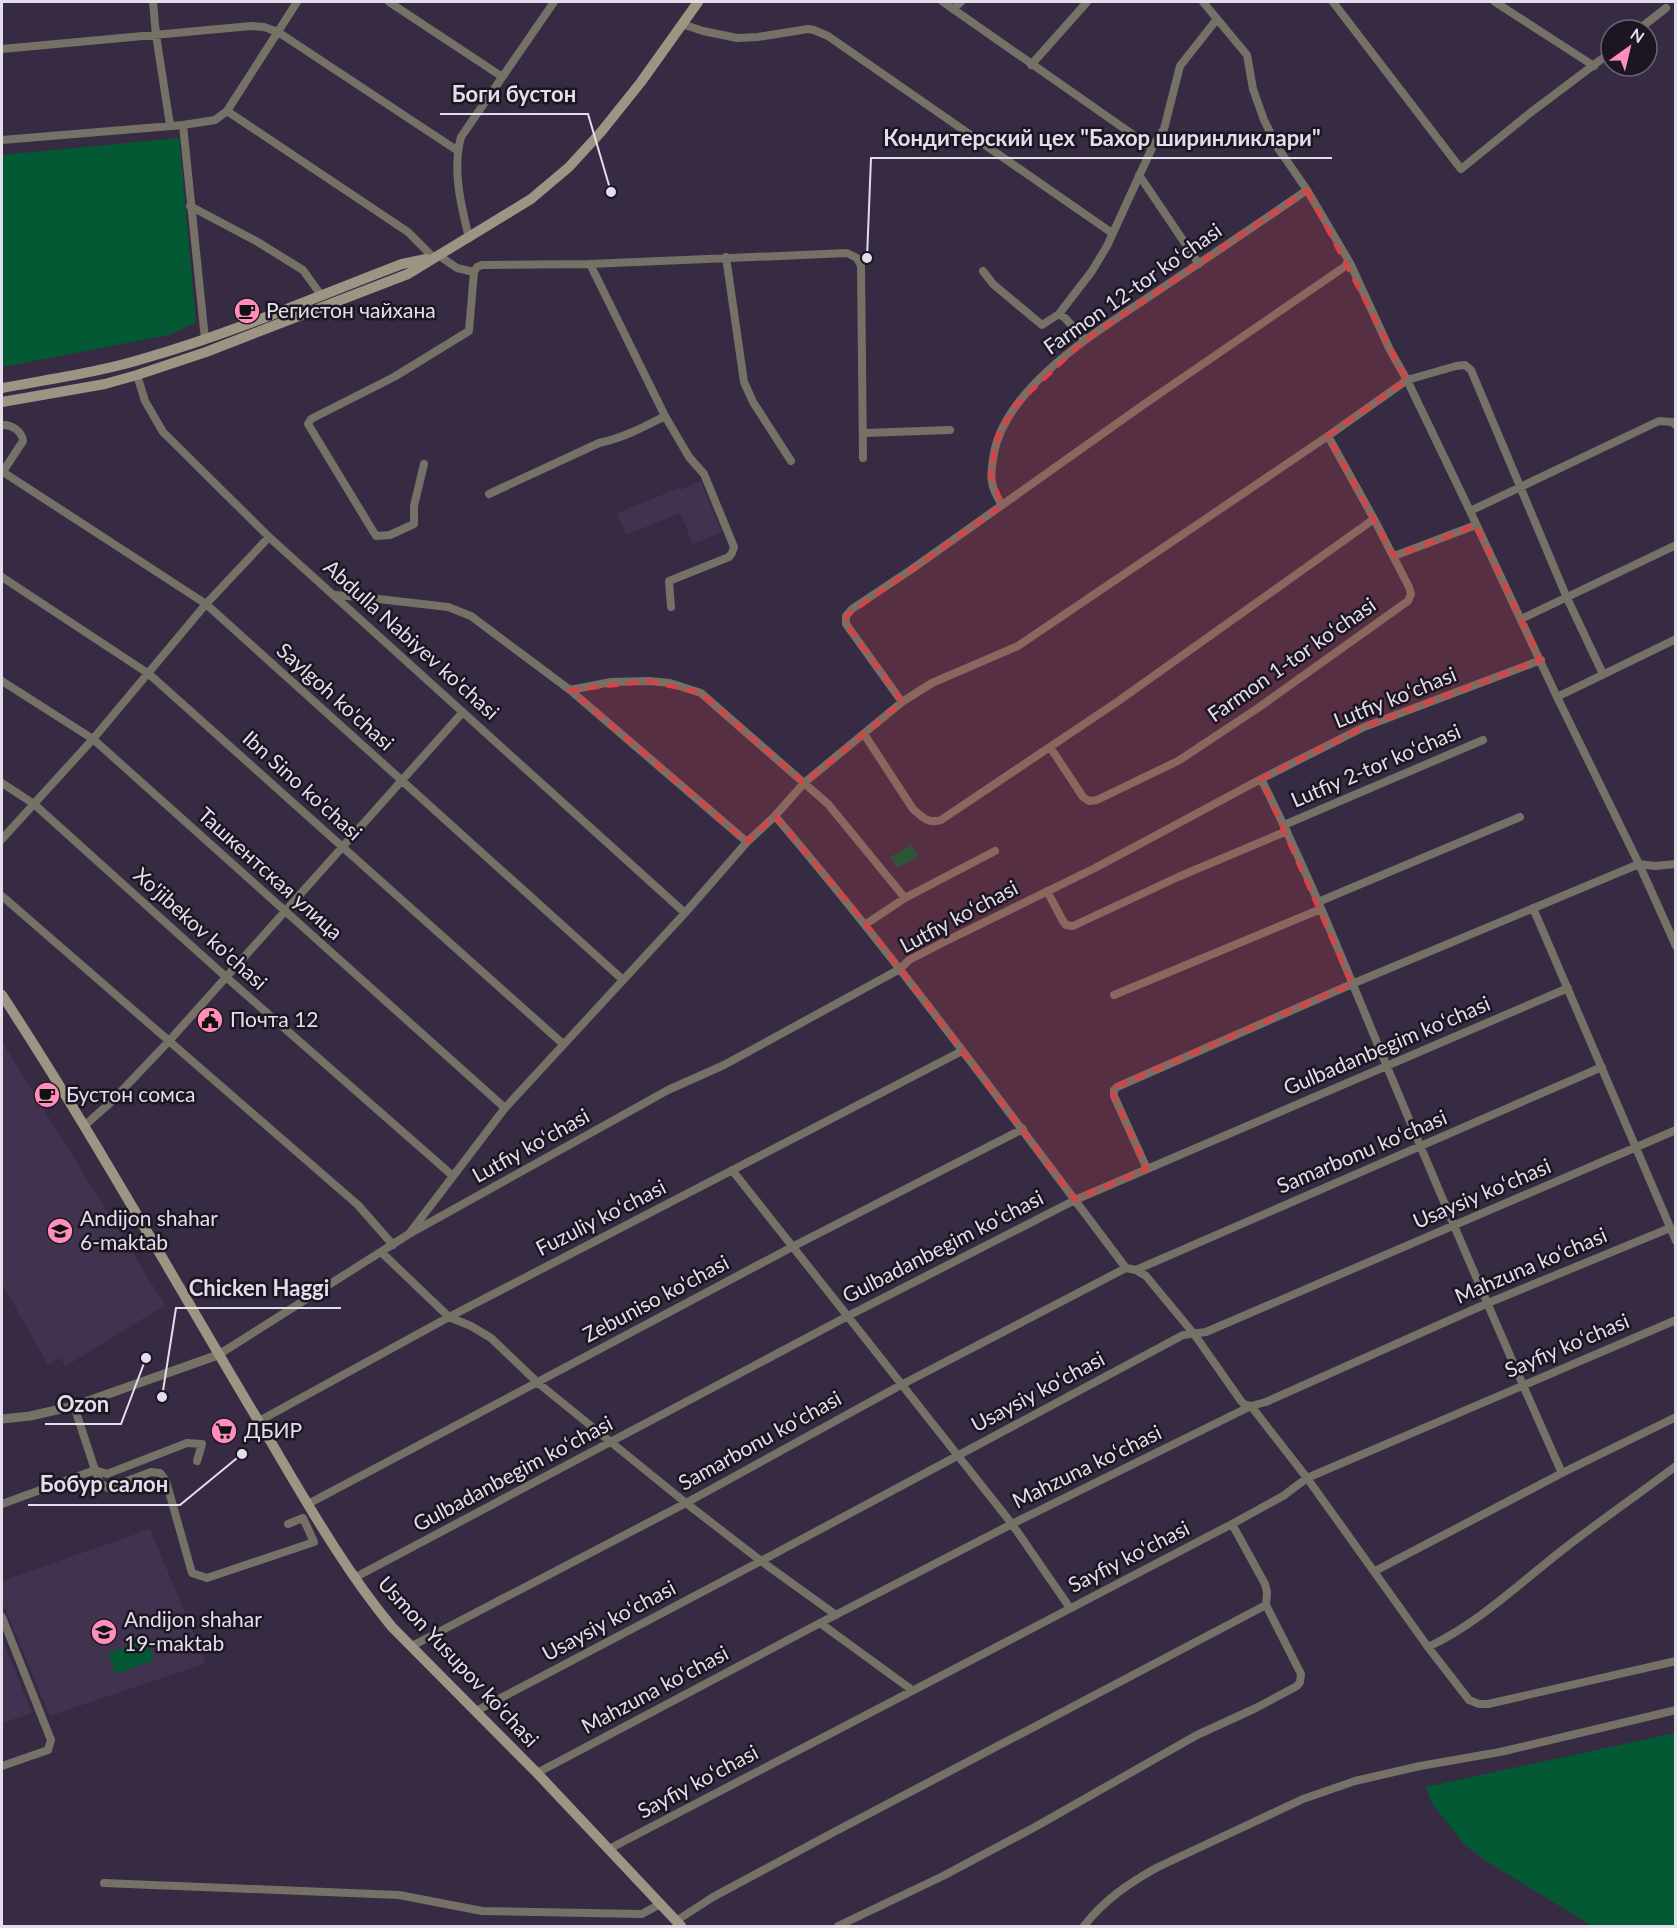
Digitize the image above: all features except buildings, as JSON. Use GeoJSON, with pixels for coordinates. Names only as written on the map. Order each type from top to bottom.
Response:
{"type":"FeatureCollection","features":[{"type":"Feature","properties":{"kind":"main road"},"geometry":{"type":"LineString","coordinates":[[2,402],[105,384],[137,375],[206,352],[408,274],[531,199],[569,167],[641,82],[698,2]]}},
{"type":"Feature","properties":{"kind":"main road"},"geometry":{"type":"LineString","coordinates":[[2,388],[95,371],[148,358],[205,339],[402,264],[435,256]]}},
{"type":"Feature","properties":{"kind":"main road","name":"Usmon Yusupov ko'chasi"},"geometry":{"type":"LineString","coordinates":[[2,999],[84,1126],[218,1355],[354,1578],[392,1627],[537,1773],[678,1924]]}},
{"type":"Feature","properties":{"kind":"street"},"geometry":{"type":"LineString","coordinates":[[153,2],[170,125]]}},
{"type":"Feature","properties":{"kind":"street"},"geometry":{"type":"LineString","coordinates":[[2,140],[183,125],[215,120],[227,111],[297,2]]}},
{"type":"Feature","properties":{"kind":"street"},"geometry":{"type":"LineString","coordinates":[[389,2],[501,76]]}},
{"type":"Feature","properties":{"kind":"street"},"geometry":{"type":"LineString","coordinates":[[468,238],[459,197],[458,151],[464,132],[552,2]]}},
{"type":"Feature","properties":{"kind":"street"},"geometry":{"type":"LineString","coordinates":[[943,2],[1152,148]]}},
{"type":"Feature","properties":{"kind":"street"},"geometry":{"type":"LineString","coordinates":[[953,9],[961,2]]}},
{"type":"Feature","properties":{"kind":"street"},"geometry":{"type":"LineString","coordinates":[[1031,65],[1087,2]]}},
{"type":"Feature","properties":{"kind":"street"},"geometry":{"type":"LineString","coordinates":[[1203,2],[1247,55],[1253,89],[1264,120],[1278,148],[1307,190],[1350,263],[1639,864],[1676,946]]}},
{"type":"Feature","properties":{"kind":"street"},"geometry":{"type":"LineString","coordinates":[[1333,2],[1461,169],[1530,113],[1599,62]]}},
{"type":"Feature","properties":{"kind":"street"},"geometry":{"type":"LineString","coordinates":[[1495,2],[1594,66]]}},
{"type":"Feature","properties":{"kind":"street"},"geometry":{"type":"LineString","coordinates":[[1653,18],[1666,8]]}},
{"type":"Feature","properties":{"kind":"street"},"geometry":{"type":"LineString","coordinates":[[983,271],[993,284],[1042,326],[1059,314],[1092,271],[1152,148],[1164,129],[1180,66],[1217,19]]}},
{"type":"Feature","properties":{"kind":"street"},"geometry":{"type":"LineString","coordinates":[[682,24],[729,37],[758,37],[808,29],[828,36],[1112,233]]}},
{"type":"Feature","properties":{"kind":"street"},"geometry":{"type":"LineString","coordinates":[[2,49],[251,26],[264,27],[278,32],[458,151]]}},
{"type":"Feature","properties":{"kind":"street"},"geometry":{"type":"LineString","coordinates":[[227,111],[408,232],[435,256],[457,268],[474,272]]}},
{"type":"Feature","properties":{"kind":"street"},"geometry":{"type":"LineString","coordinates":[[183,125],[205,339]]}},
{"type":"Feature","properties":{"kind":"street"},"geometry":{"type":"LineString","coordinates":[[1139,175],[1199,264]]}},
{"type":"Feature","properties":{"kind":"street","name":"Farmon 12-tor koʻchasi"},"geometry":{"type":"LineString","coordinates":[[1002,505],[993,491],[990,472],[997,437],[1015,406],[1043,375],[1085,340],[1307,190]]}},
{"type":"Feature","properties":{"kind":"street"},"geometry":{"type":"LineString","coordinates":[[190,206],[256,241],[298,267],[306,273],[321,295]]}},
{"type":"Feature","properties":{"kind":"street"},"geometry":{"type":"LineString","coordinates":[[424,464],[414,506],[414,524],[390,535],[375,535],[308,424],[311,418],[394,377],[469,331],[474,272],[477,267],[847,253],[856,258],[861,266],[863,458]]}},
{"type":"Feature","properties":{"kind":"street"},"geometry":{"type":"LineString","coordinates":[[726,257],[744,382],[753,402],[791,461]]}},
{"type":"Feature","properties":{"kind":"street"},"geometry":{"type":"LineString","coordinates":[[902,702],[846,624],[846,616],[852,609],[1350,263]]}},
{"type":"Feature","properties":{"kind":"street"},"geometry":{"type":"LineString","coordinates":[[590,264],[665,416],[689,457],[704,474],[734,547],[729,557],[669,581],[671,607]]}},
{"type":"Feature","properties":{"kind":"street"},"geometry":{"type":"LineString","coordinates":[[1059,314],[1085,340]]}},
{"type":"Feature","properties":{"kind":"street"},"geometry":{"type":"LineString","coordinates":[[2,1419],[30,1416],[74,1406],[218,1355],[409,1234],[505,1108],[685,913],[747,842],[775,816],[804,783],[902,702],[932,683],[1018,646],[1407,380],[1456,366],[1465,365],[1471,370],[1567,598],[1604,674]]}},
{"type":"Feature","properties":{"kind":"street","name":"Abdulla Nabiyev ko'chasi"},"geometry":{"type":"LineString","coordinates":[[137,375],[146,401],[163,432],[269,537],[685,913]]}},
{"type":"Feature","properties":{"kind":"street"},"geometry":{"type":"LineString","coordinates":[[489,494],[599,443],[632,433],[665,416]]}},
{"type":"Feature","properties":{"kind":"street"},"geometry":{"type":"LineString","coordinates":[[1470,511],[1659,421],[1672,422],[1676,425]]}},
{"type":"Feature","properties":{"kind":"street"},"geometry":{"type":"LineString","coordinates":[[2,425],[14,428],[23,437],[23,441],[2,472]]}},
{"type":"Feature","properties":{"kind":"street"},"geometry":{"type":"LineString","coordinates":[[864,433],[950,430]]}},
{"type":"Feature","properties":{"kind":"street","name":"Farmon 1-tor koʻchasi"},"geometry":{"type":"LineString","coordinates":[[1050,747],[1083,797],[1089,801],[1097,800],[1178,761],[1258,708],[1408,601],[1411,594],[1409,587],[1394,556],[1328,436]]}},
{"type":"Feature","properties":{"kind":"street","name":"Saylgoh ko'chasi"},"geometry":{"type":"LineString","coordinates":[[2,472],[206,604],[622,979]]}},
{"type":"Feature","properties":{"kind":"street"},"geometry":{"type":"LineString","coordinates":[[864,734],[913,809],[924,819],[933,822],[940,820],[1127,695],[1374,519]]}},
{"type":"Feature","properties":{"kind":"street"},"geometry":{"type":"LineString","coordinates":[[1394,556],[1476,525]]}},
{"type":"Feature","properties":{"kind":"street"},"geometry":{"type":"LineString","coordinates":[[2,839],[93,739],[206,604],[269,537]]}},
{"type":"Feature","properties":{"kind":"street"},"geometry":{"type":"LineString","coordinates":[[1521,619],[1676,545]]}},
{"type":"Feature","properties":{"kind":"street","name":"Ibn Sino ko'chasi"},"geometry":{"type":"LineString","coordinates":[[2,577],[149,674],[562,1044]]}},
{"type":"Feature","properties":{"kind":"street"},"geometry":{"type":"LineString","coordinates":[[335,595],[448,608],[471,616],[570,690],[747,842]]}},
{"type":"Feature","properties":{"kind":"street"},"geometry":{"type":"LineString","coordinates":[[1557,697],[1676,639]]}},
{"type":"Feature","properties":{"kind":"street","name":"Lutfiy koʻchasi"},"geometry":{"type":"LineString","coordinates":[[409,1234],[668,1090],[724,1065],[900,969],[909,960],[1095,868],[1261,779],[1364,727],[1541,660]]}},
{"type":"Feature","properties":{"kind":"street","name":"Ташкентская улица"},"geometry":{"type":"LineString","coordinates":[[2,681],[93,739],[505,1108]]}},
{"type":"Feature","properties":{"kind":"street"},"geometry":{"type":"LineString","coordinates":[[570,690],[611,682],[649,681],[670,683],[701,693],[828,804],[905,898]]}},
{"type":"Feature","properties":{"kind":"street"},"geometry":{"type":"LineString","coordinates":[[84,1126],[110,1103],[169,1041],[464,712]]}},
{"type":"Feature","properties":{"kind":"street","name":"Lutfiy 2-tor koʻchasi"},"geometry":{"type":"LineString","coordinates":[[1047,891],[1063,921],[1066,925],[1073,926],[1483,740]]}},
{"type":"Feature","properties":{"kind":"street"},"geometry":{"type":"LineString","coordinates":[[1261,779],[1319,906],[1522,1385],[1562,1473]]}},
{"type":"Feature","properties":{"kind":"street","name":"Xo'jibekov ko'chasi"},"geometry":{"type":"LineString","coordinates":[[2,783],[34,804],[226,977],[453,1176]]}},
{"type":"Feature","properties":{"kind":"street"},"geometry":{"type":"LineString","coordinates":[[775,816],[866,924],[1126,1268],[1137,1270],[1146,1276],[1194,1334],[1241,1401],[1251,1406],[1469,1700],[1479,1704],[1488,1704],[1676,1661]]}},
{"type":"Feature","properties":{"kind":"street"},"geometry":{"type":"LineString","coordinates":[[1114,995],[1520,817]]}},
{"type":"Feature","properties":{"kind":"street"},"geometry":{"type":"LineString","coordinates":[[866,924],[905,898],[995,851]]}},
{"type":"Feature","properties":{"kind":"street"},"geometry":{"type":"LineString","coordinates":[[1147,1169],[1114,1096],[1114,1090],[1117,1087],[1352,984],[1639,864],[1655,866],[1676,864]]}},
{"type":"Feature","properties":{"kind":"street"},"geometry":{"type":"LineString","coordinates":[[2,896],[358,1205],[393,1245]]}},
{"type":"Feature","properties":{"kind":"street"},"geometry":{"type":"LineString","coordinates":[[1533,908],[1676,1241]]}},
{"type":"Feature","properties":{"kind":"street","name":"Gulbadanbegim koʻchasi"},"geometry":{"type":"LineString","coordinates":[[354,1578],[848,1316],[1075,1200],[1568,988]]}},
{"type":"Feature","properties":{"kind":"street","name":"Fuzuliy koʻchasi"},"geometry":{"type":"LineString","coordinates":[[259,1421],[449,1317],[962,1051]]}},
{"type":"Feature","properties":{"kind":"street","name":"Samarbonu koʻchasi"},"geometry":{"type":"LineString","coordinates":[[1137,1270],[1602,1067]]}},
{"type":"Feature","properties":{"kind":"street","name":"Zebuniso ko'chasi"},"geometry":{"type":"LineString","coordinates":[[308,1504],[792,1247],[1023,1129]]}},
{"type":"Feature","properties":{"kind":"street","name":"Usaysiy koʻchasi"},"geometry":{"type":"LineString","coordinates":[[476,1711],[1183,1335],[1206,1332],[1676,1130]]}},
{"type":"Feature","properties":{"kind":"street"},"geometry":{"type":"LineString","coordinates":[[732,1170],[1012,1524],[1070,1608]]}},
{"type":"Feature","properties":{"kind":"street","name":"Mahzuna koʻchasi"},"geometry":{"type":"LineString","coordinates":[[537,1773],[1012,1524],[1251,1406],[1266,1402],[1488,1303],[1670,1228]]}},
{"type":"Feature","properties":{"kind":"street"},"geometry":{"type":"LineString","coordinates":[[381,1252],[449,1317],[491,1338],[538,1383],[686,1503],[836,1615]]}},
{"type":"Feature","properties":{"kind":"street","name":"Samarbonu koʻchasi"},"geometry":{"type":"LineString","coordinates":[[412,1646],[686,1503],[901,1385],[1126,1268]]}},
{"type":"Feature","properties":{"kind":"street","name":"Sayfiy koʻchasi"},"geometry":{"type":"LineString","coordinates":[[609,1849],[1232,1524],[1283,1496],[1306,1478],[1676,1320]]}},
{"type":"Feature","properties":{"kind":"street"},"geometry":{"type":"LineString","coordinates":[[74,1406],[100,1483],[108,1488],[151,1472],[160,1473],[166,1482],[192,1573],[207,1578],[314,1542],[303,1518],[288,1524]]}},
{"type":"Feature","properties":{"kind":"street"},"geometry":{"type":"LineString","coordinates":[[1375,1571],[1562,1473],[1676,1417]]}},
{"type":"Feature","properties":{"kind":"street"},"geometry":{"type":"LineString","coordinates":[[2,1504],[95,1470],[107,1474],[187,1443],[202,1444],[197,1461]]}},
{"type":"Feature","properties":{"kind":"street"},"geometry":{"type":"LineString","coordinates":[[1428,1647],[1485,1611],[1567,1546],[1676,1466]]}},
{"type":"Feature","properties":{"kind":"street"},"geometry":{"type":"LineString","coordinates":[[838,1926],[943,1876],[1197,1735],[1297,1686],[1302,1678],[1300,1670],[1266,1605],[1265,1584],[1232,1524]]}},
{"type":"Feature","properties":{"kind":"street"},"geometry":{"type":"LineString","coordinates":[[678,1924],[713,1897],[1266,1605]]}},
{"type":"Feature","properties":{"kind":"street"},"geometry":{"type":"LineString","coordinates":[[2,1617],[51,1740],[48,1750],[2,1766]]}},
{"type":"Feature","properties":{"kind":"street"},"geometry":{"type":"LineString","coordinates":[[820,1623],[912,1690]]}},
{"type":"Feature","properties":{"kind":"street"},"geometry":{"type":"LineString","coordinates":[[1084,1926],[1109,1899],[1138,1878],[1303,1799],[1366,1779],[1420,1766],[1500,1752],[1676,1710]]}},
{"type":"Feature","properties":{"kind":"street"},"geometry":{"type":"LineString","coordinates":[[104,1883],[399,1895],[482,1911],[642,1914],[660,1904]]}},
{"type":"Feature","properties":{"kind":"highlighted area"},"geometry":{"type":"Polygon","coordinates":[[[1307,190],[1407,380],[1328,436],[1394,556],[1476,525],[1541,660],[1364,727],[1261,779],[1352,984],[1111,1089],[1147,1169],[1075,1200],[866,924],[775,816],[747,842],[570,690],[649,681],[701,693],[804,783],[902,702],[846,624],[846,616],[1002,505],[990,473],[997,437],[1015,406],[1085,340],[1307,190]]]}},
{"type":"Feature","properties":{"kind":"shaded area"},"geometry":{"type":"Polygon","coordinates":[[[701,482],[722,532],[693,544],[680,513],[626,535],[617,513],[701,482]]]}},
{"type":"Feature","properties":{"kind":"shaded area","name":"Andijon shahar 6-maktab"},"geometry":{"type":"Polygon","coordinates":[[[2,1042],[165,1305],[66,1366],[60,1358],[48,1365],[2,1283],[2,1042]]]}},
{"type":"Feature","properties":{"kind":"shaded area","name":"Andijon shahar 19-maktab"},"geometry":{"type":"Polygon","coordinates":[[[150,1529],[206,1663],[50,1716],[2,1601],[2,1581],[150,1529]]]}},
{"type":"Feature","properties":{"kind":"shaded area"},"geometry":{"type":"Polygon","coordinates":[[[2,1638],[32,1713],[2,1723],[2,1638]]]}},
{"type":"Feature","properties":{"kind":"green space"},"geometry":{"type":"Polygon","coordinates":[[[179,138],[196,322],[169,335],[2,367],[2,155],[179,138]]]}},
{"type":"Feature","properties":{"kind":"green space"},"geometry":{"type":"Polygon","coordinates":[[[912,845],[918,857],[897,868],[890,857],[912,845]]]}},
{"type":"Feature","properties":{"kind":"green space"},"geometry":{"type":"Polygon","coordinates":[[[147,1639],[154,1660],[116,1674],[108,1653],[147,1639]]]}},
{"type":"Feature","properties":{"kind":"green space"},"geometry":{"type":"Polygon","coordinates":[[[1675,1733],[1675,1926],[1592,1926],[1483,1859],[1465,1845],[1431,1802],[1426,1787],[1675,1733]]]}},
{"type":"Feature","properties":{"kind":"place","name":"Боги бустон"},"geometry":{"type":"Point","coordinates":[611,192]}},
{"type":"Feature","properties":{"kind":"place","name":"Кондитерский цех \"Бахор ширинликлари\""},"geometry":{"type":"Point","coordinates":[867,258]}},
{"type":"Feature","properties":{"kind":"place","name":"Регистон чайхана"},"geometry":{"type":"Point","coordinates":[247,311]}},
{"type":"Feature","properties":{"kind":"place","name":"Почта 12"},"geometry":{"type":"Point","coordinates":[210,1020]}},
{"type":"Feature","properties":{"kind":"place","name":"Бустон сомса"},"geometry":{"type":"Point","coordinates":[47,1095]}},
{"type":"Feature","properties":{"kind":"place","name":"Andijon shahar 6-maktab"},"geometry":{"type":"Point","coordinates":[60,1231]}},
{"type":"Feature","properties":{"kind":"place","name":"Ozon"},"geometry":{"type":"Point","coordinates":[146,1358]}},
{"type":"Feature","properties":{"kind":"place","name":"Chicken Haggi"},"geometry":{"type":"Point","coordinates":[162,1397]}},
{"type":"Feature","properties":{"kind":"place","name":"ДБИР"},"geometry":{"type":"Point","coordinates":[224,1431]}},
{"type":"Feature","properties":{"kind":"place","name":"Бобур салон"},"geometry":{"type":"Point","coordinates":[242,1454]}},
{"type":"Feature","properties":{"kind":"place","name":"Andijon shahar 19-maktab"},"geometry":{"type":"Point","coordinates":[104,1632]}}]}
